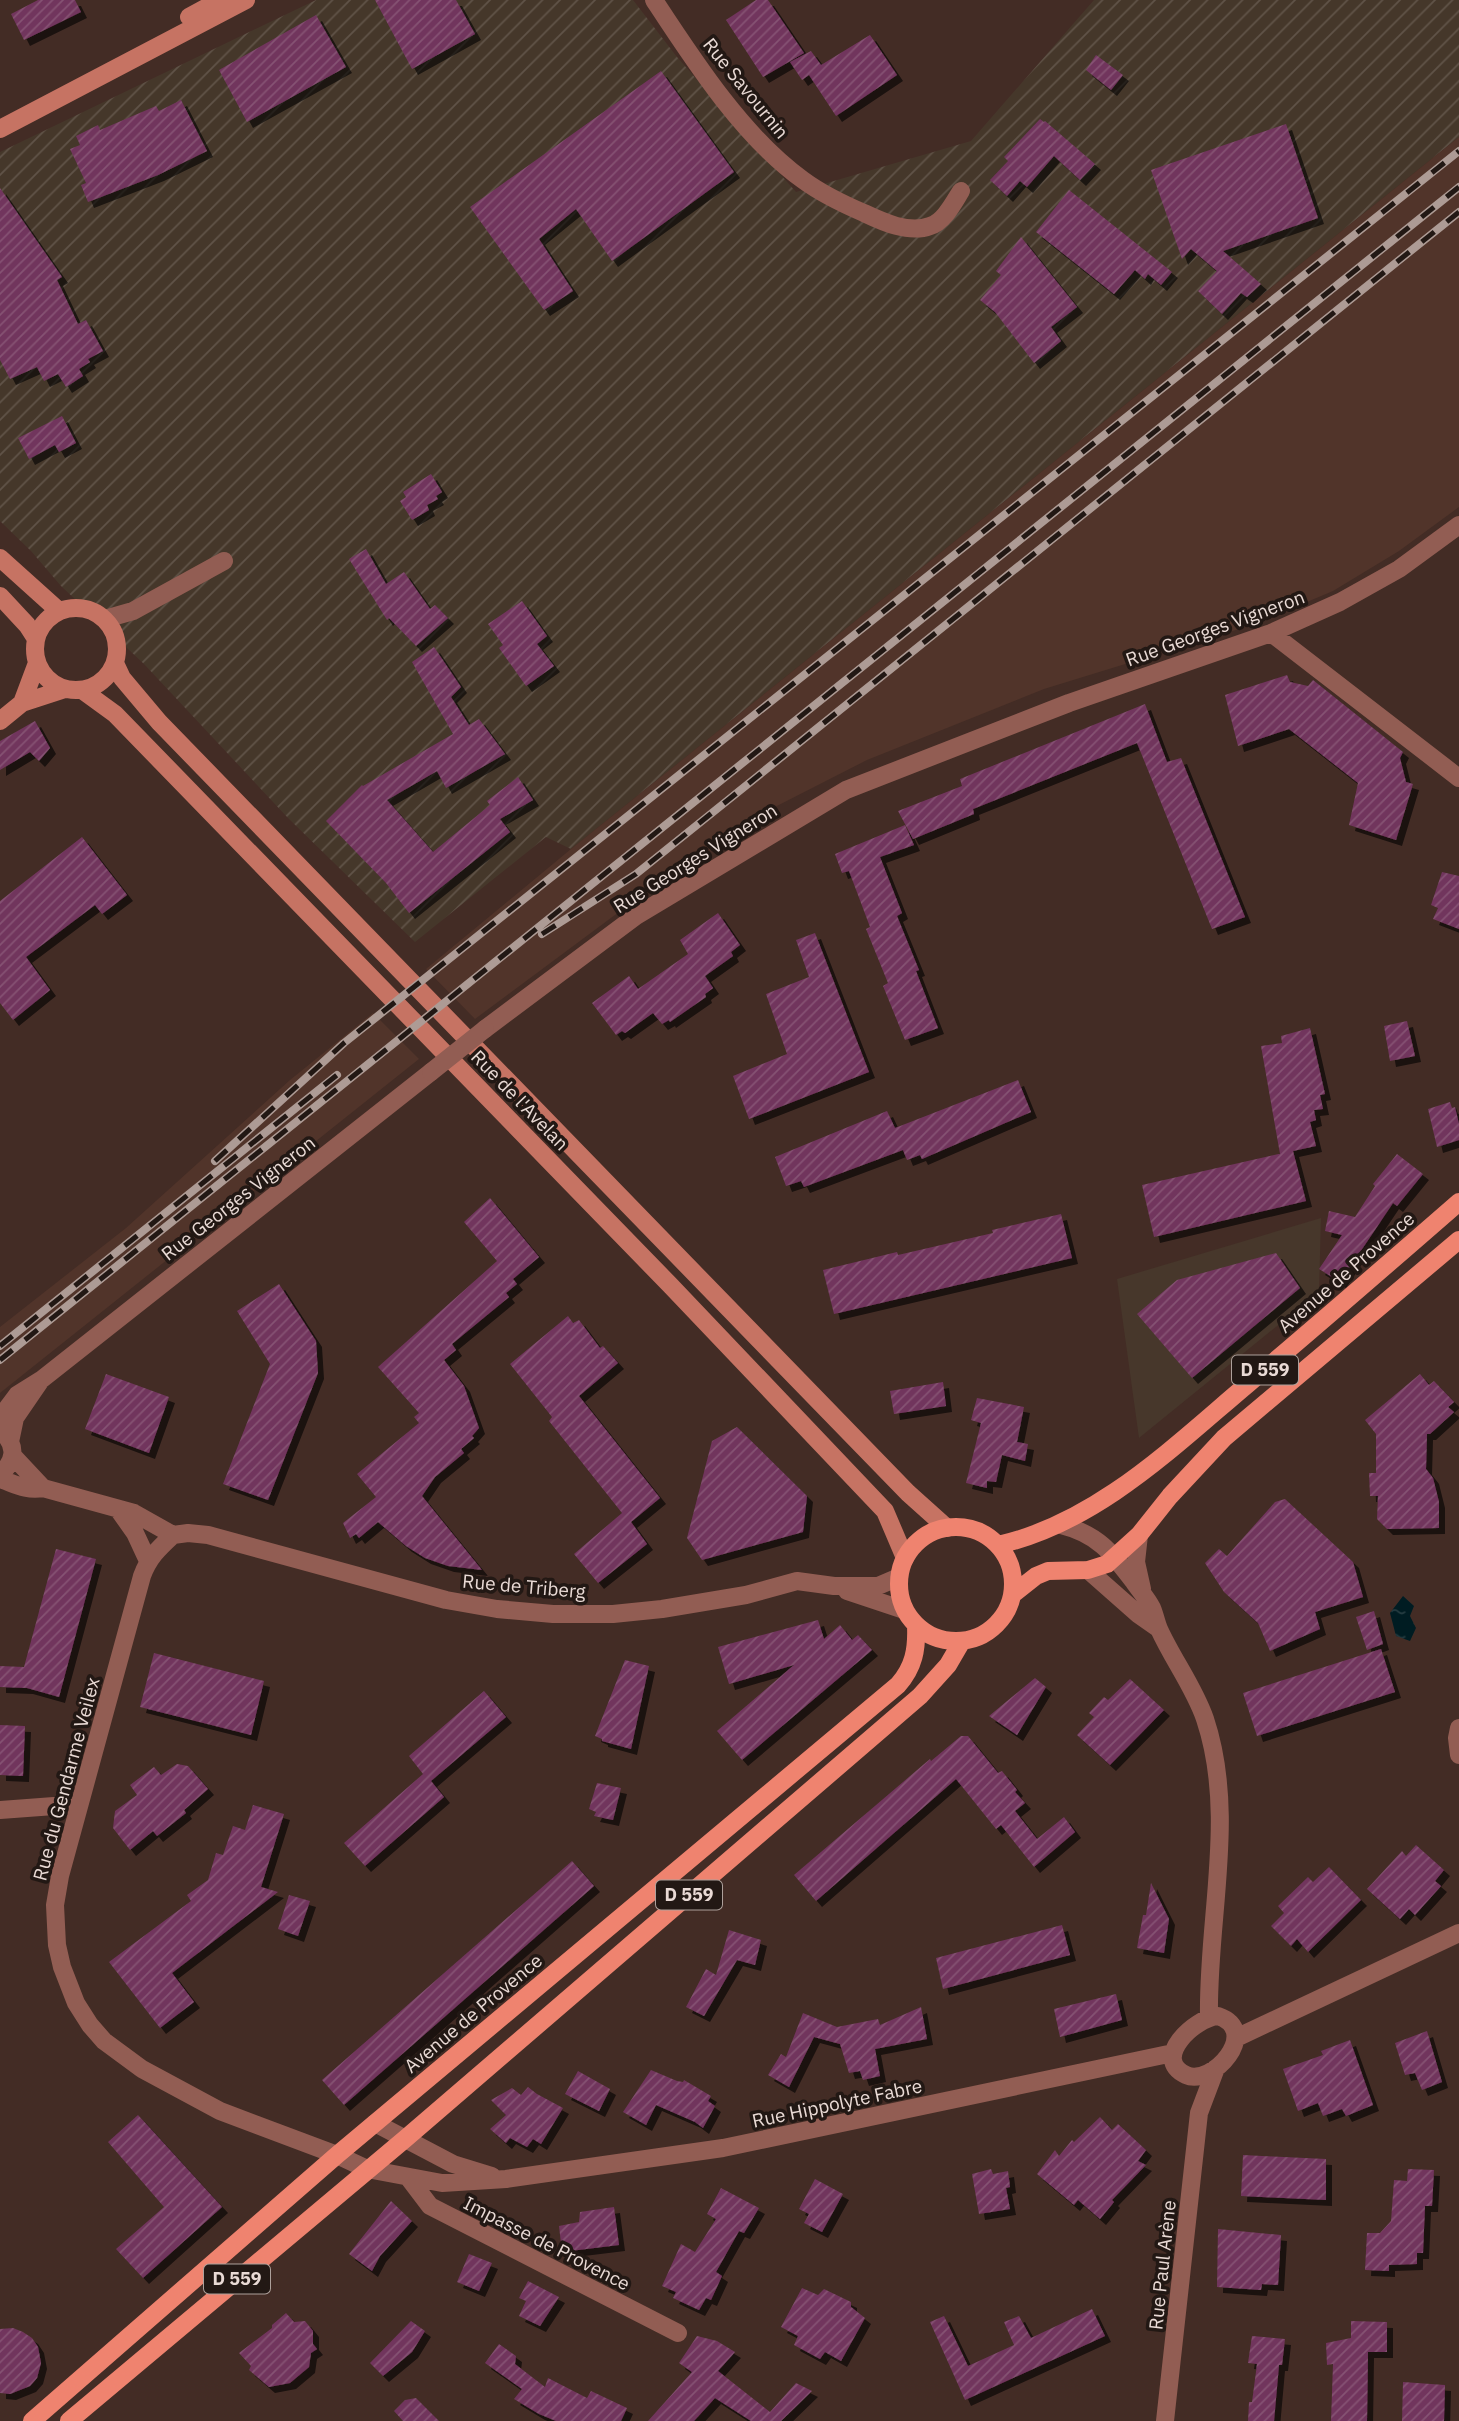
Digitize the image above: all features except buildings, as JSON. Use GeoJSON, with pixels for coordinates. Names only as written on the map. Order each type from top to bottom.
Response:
{"type":"FeatureCollection","features":[{"type":"Feature","properties":{"kind":"main road"},"geometry":{"type":"LineString","coordinates":[[0,116],[220,0]]}},
{"type":"Feature","properties":{"kind":"main road"},"geometry":{"type":"LineString","coordinates":[[0,129],[246,0]]}},
{"type":"Feature","properties":{"kind":"main road"},"geometry":{"type":"LineString","coordinates":[[0,558],[59,611]]}},
{"type":"Feature","properties":{"kind":"main road"},"geometry":{"type":"LineString","coordinates":[[0,596],[36,639]]}},
{"type":"Feature","properties":{"kind":"main road"},"geometry":{"type":"LineString","coordinates":[[0,721],[22,703],[102,681],[115,663],[117,640],[106,619],[84,608],[71,607],[49,618],[36,639],[37,663],[22,703]]}},
{"type":"Feature","properties":{"kind":"main road"},"geometry":{"type":"LineString","coordinates":[[37,663],[43,674],[53,683],[74,689]]}},
{"type":"Feature","properties":{"kind":"main road","name":"Rue de l'Avelan"},"geometry":{"type":"LineString","coordinates":[[115,663],[122,678],[159,722],[908,1493],[947,1528]]}},
{"type":"Feature","properties":{"kind":"main road","name":"Rue de l'Avelan"},"geometry":{"type":"LineString","coordinates":[[74,689],[98,700],[125,724],[671,1286],[885,1511],[905,1558]]}},
{"type":"Feature","properties":{"kind":"main road","name":"Avenue de Provence"},"geometry":{"type":"LineString","coordinates":[[1061,1525],[1147,1470],[1459,1202]]}},
{"type":"Feature","properties":{"kind":"main road","name":"D 559"},"geometry":{"type":"LineString","coordinates":[[1012,1595],[1036,1576],[1048,1571],[1088,1570],[1107,1564],[1139,1535],[1170,1496],[1224,1438],[1459,1240]]}},
{"type":"Feature","properties":{"kind":"main road","name":"D 559"},"geometry":{"type":"LineString","coordinates":[[998,1545],[1035,1536],[1061,1525]]}},
{"type":"Feature","properties":{"kind":"main road"},"geometry":{"type":"LineString","coordinates":[[947,1528],[974,1530],[998,1545],[1011,1568],[1012,1595],[1009,1606],[995,1626],[985,1633],[962,1641],[930,1635],[916,1626],[904,1610],[898,1588],[905,1558],[922,1538],[947,1528]]}},
{"type":"Feature","properties":{"kind":"main road","name":"Avenue de Provence"},"geometry":{"type":"LineString","coordinates":[[32,2421],[337,2155],[898,1685],[913,1663],[917,1641],[916,1626]]}},
{"type":"Feature","properties":{"kind":"main road","name":"D 559"},"geometry":{"type":"LineString","coordinates":[[69,2421],[405,2139],[457,2091],[920,1696],[948,1665],[962,1641]]}},
{"type":"Feature","properties":{"kind":"street","name":"Rue Savournin"},"geometry":{"type":"LineString","coordinates":[[654,0],[714,86],[744,123],[794,172],[824,193],[878,220],[909,229],[931,226],[944,216],[961,191]]}},
{"type":"Feature","properties":{"kind":"street","name":"Rue Georges Vigneron"},"geometry":{"type":"LineString","coordinates":[[0,1418],[17,1395],[41,1381],[485,1029],[636,916],[846,790],[1069,703],[1271,633],[1340,602],[1399,569],[1459,525]]}},
{"type":"Feature","properties":{"kind":"street"},"geometry":{"type":"LineString","coordinates":[[106,619],[133,611],[224,561]]}},
{"type":"Feature","properties":{"kind":"street"},"geometry":{"type":"LineString","coordinates":[[1271,633],[1459,778]]}},
{"type":"Feature","properties":{"kind":"street","name":"Rue Georges Vigneron"},"geometry":{"type":"LineString","coordinates":[[0,1476],[11,1463],[8,1443],[15,1418],[41,1381]]}},
{"type":"Feature","properties":{"kind":"street"},"geometry":{"type":"LineString","coordinates":[[8,1443],[43,1488]]}},
{"type":"Feature","properties":{"kind":"street","name":"Rue de Triberg"},"geometry":{"type":"LineString","coordinates":[[0,1476],[32,1490],[43,1488],[134,1513],[173,1535],[208,1535],[446,1600],[497,1609],[553,1614],[613,1614],[747,1595],[797,1581],[834,1586],[878,1586],[899,1577]]}},
{"type":"Feature","properties":{"kind":"street"},"geometry":{"type":"LineString","coordinates":[[118,1509],[135,1533],[148,1561],[173,1535]]}},
{"type":"Feature","properties":{"kind":"street"},"geometry":{"type":"LineString","coordinates":[[1061,1525],[1079,1529],[1096,1539],[1115,1556],[1143,1592]]}},
{"type":"Feature","properties":{"kind":"street"},"geometry":{"type":"LineString","coordinates":[[1139,1535],[1136,1562],[1143,1592],[1159,1629],[1192,1687],[1205,1719],[1217,1779],[1219,1836],[1209,2017]]}},
{"type":"Feature","properties":{"kind":"street","name":"Rue du Gendarme Veilex"},"geometry":{"type":"LineString","coordinates":[[148,1561],[60,1876],[55,1924],[62,1966],[76,2003],[90,2025],[120,2055],[170,2085],[220,2110],[367,2169]]}},
{"type":"Feature","properties":{"kind":"street"},"geometry":{"type":"LineString","coordinates":[[1088,1570],[1159,1629]]}},
{"type":"Feature","properties":{"kind":"street","name":"Rue de Triberg"},"geometry":{"type":"LineString","coordinates":[[834,1586],[904,1610]]}},
{"type":"Feature","properties":{"kind":"street"},"geometry":{"type":"LineString","coordinates":[[1459,1728],[1459,1755]]}},
{"type":"Feature","properties":{"kind":"street"},"geometry":{"type":"LineString","coordinates":[[0,1810],[54,1806],[77,1809]]}},
{"type":"Feature","properties":{"kind":"street"},"geometry":{"type":"LineString","coordinates":[[1236,2038],[1459,1933]]}},
{"type":"Feature","properties":{"kind":"street"},"geometry":{"type":"LineString","coordinates":[[1209,2017],[1225,2019],[1235,2031],[1236,2038],[1230,2053],[1216,2068],[1195,2077],[1186,2075],[1175,2062],[1173,2053],[1186,2032],[1199,2021],[1209,2017]]}},
{"type":"Feature","properties":{"kind":"street","name":"Rue Hippolyte Fabre"},"geometry":{"type":"LineString","coordinates":[[367,2169],[442,2183],[506,2179],[723,2148],[1173,2053]]}},
{"type":"Feature","properties":{"kind":"street","name":"Rue Paul Arène"},"geometry":{"type":"LineString","coordinates":[[1165,2421],[1199,2113],[1216,2068]]}},
{"type":"Feature","properties":{"kind":"street","name":"Rue Paul Arène"},"geometry":{"type":"LineString","coordinates":[[1186,2075],[1199,2113]]}},
{"type":"Feature","properties":{"kind":"street","name":"Rue Hippolyte Fabre"},"geometry":{"type":"LineString","coordinates":[[375,2123],[453,2164],[506,2179]]}},
{"type":"Feature","properties":{"kind":"street","name":"Impasse de Provence"},"geometry":{"type":"LineString","coordinates":[[408,2177],[430,2206],[678,2333]]}},
{"type":"Feature","properties":{"kind":"shaded area"},"geometry":{"type":"Polygon","coordinates":[[[316,0],[633,0],[677,57],[796,192],[971,141],[1094,0],[1459,0],[1459,137],[571,849],[546,837],[415,942],[288,818],[144,664],[61,586],[0,521],[0,152],[316,0]]]}},
{"type":"Feature","properties":{"kind":"shaded area"},"geometry":{"type":"Polygon","coordinates":[[[1459,137],[1459,507],[1399,551],[1333,591],[1252,625],[1044,689],[867,760],[769,810],[623,909],[475,1019],[426,969],[571,849],[1459,137]]]}},
{"type":"Feature","properties":{"kind":"shaded area"},"geometry":{"type":"Polygon","coordinates":[[[373,1013],[419,1059],[0,1393],[0,1327],[126,1228],[290,1080],[373,1013]]]}},
{"type":"Feature","properties":{"kind":"shaded area"},"geometry":{"type":"Polygon","coordinates":[[[1321,1218],[1319,1292],[1139,1438],[1117,1279],[1321,1218]]]}},
{"type":"Feature","properties":{"kind":"water"},"geometry":{"type":"Polygon","coordinates":[[[1403,1596],[1414,1606],[1410,1616],[1416,1628],[1410,1641],[1396,1636],[1390,1613],[1403,1596]]]}},
{"type":"Feature","properties":{"kind":"railway"},"geometry":{"type":"LineString","coordinates":[[215,1161],[344,1043],[1459,151]]}},
{"type":"Feature","properties":{"kind":"railway"},"geometry":{"type":"LineString","coordinates":[[0,1360],[1459,187]]}},
{"type":"Feature","properties":{"kind":"railway"},"geometry":{"type":"LineString","coordinates":[[542,934],[636,874],[1459,212]]}},
{"type":"Feature","properties":{"kind":"railway"},"geometry":{"type":"LineString","coordinates":[[0,1346],[337,1075]]}}]}
